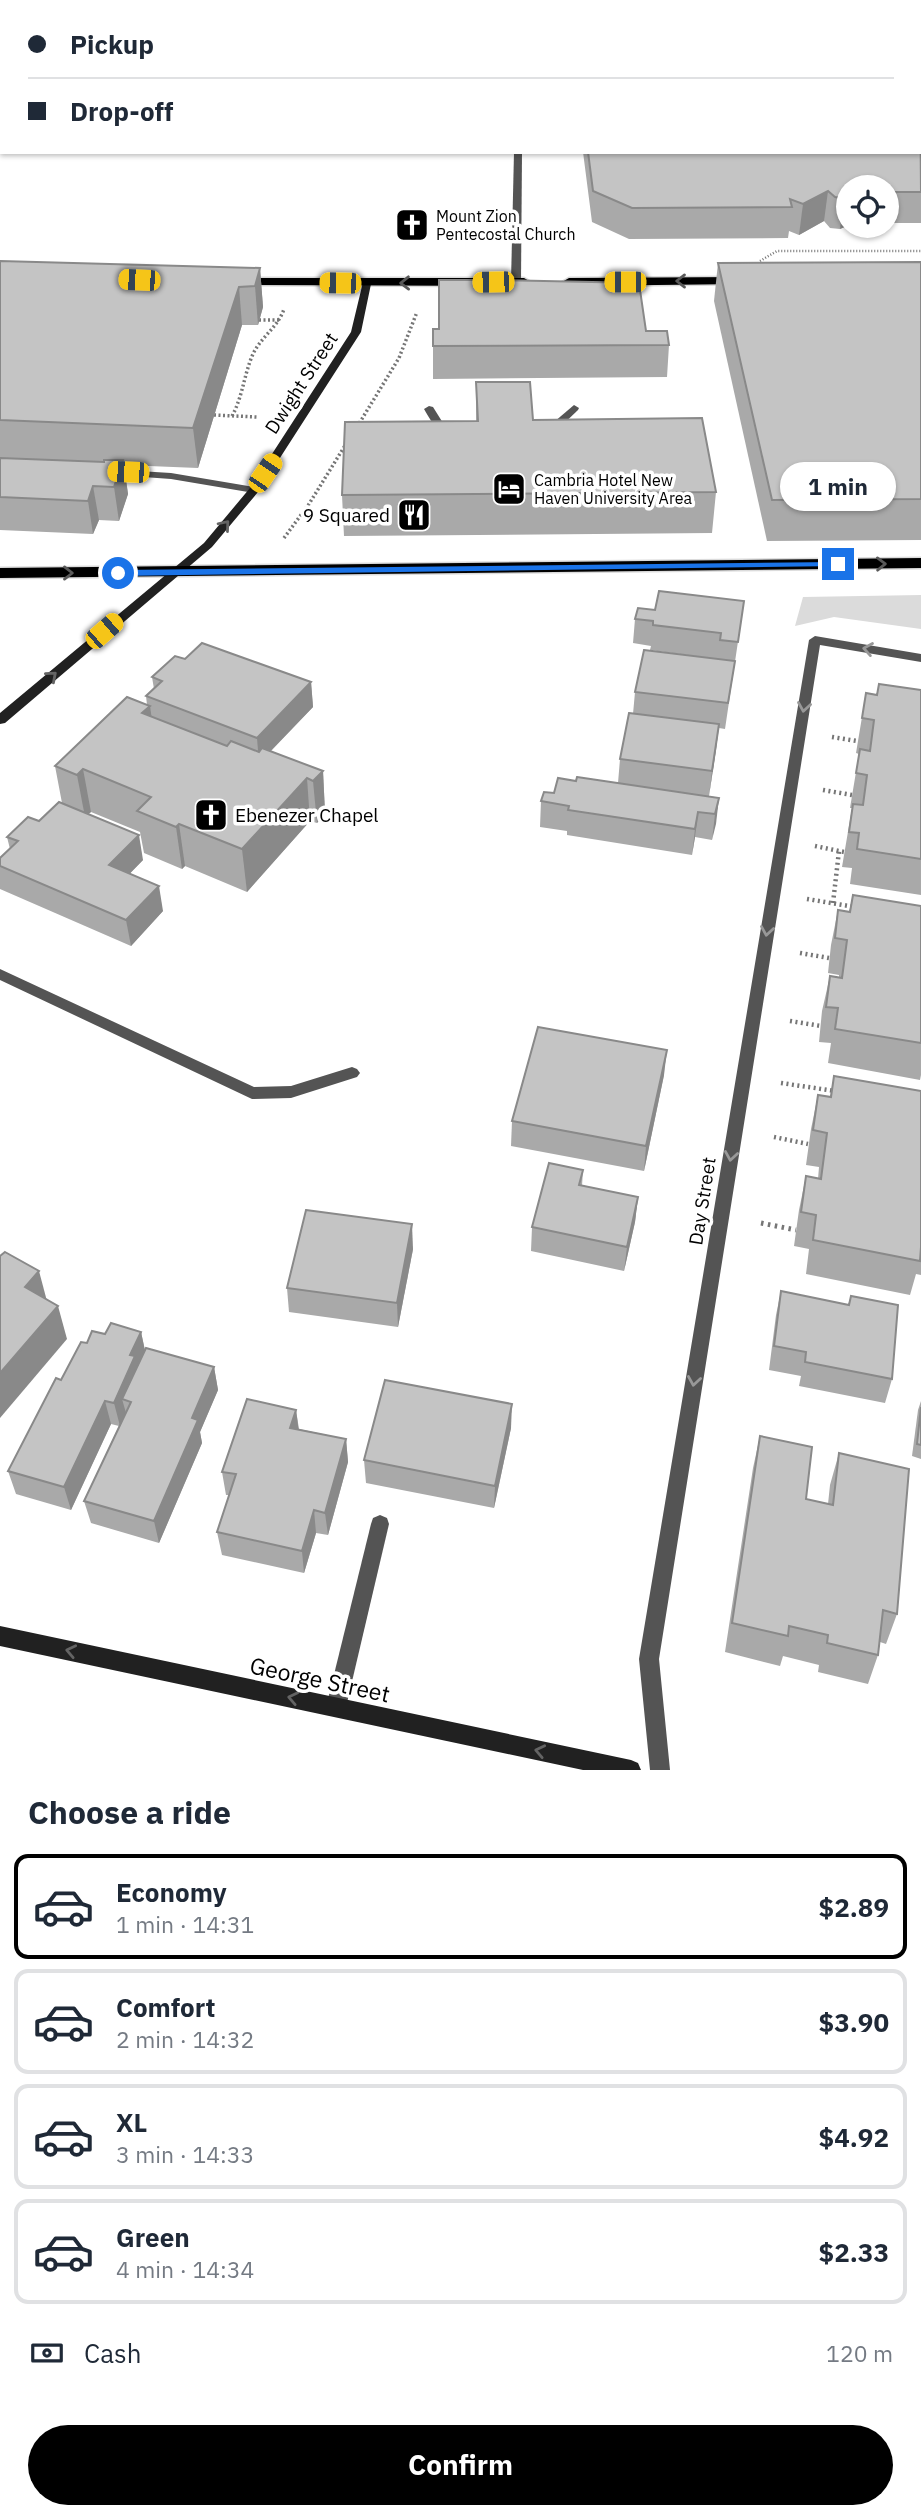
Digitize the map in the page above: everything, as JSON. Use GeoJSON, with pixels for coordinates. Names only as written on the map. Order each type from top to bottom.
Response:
{"type":"FeatureCollection","features":[{"type":"Feature","properties":{"kind":"highway"},"geometry":{"type":"LineString","coordinates":[[219,282],[366,284],[761,281]]}},
{"type":"Feature","properties":{"kind":"highway"},"geometry":{"type":"LineString","coordinates":[[0,573],[921,563]]}},
{"type":"Feature","properties":{"kind":"main road","name":"Dwight Street"},"geometry":{"type":"LineString","coordinates":[[0,720],[208,545],[254,490],[356,332],[366,284]]}},
{"type":"Feature","properties":{"kind":"main road","name":"George Street"},"geometry":{"type":"LineString","coordinates":[[0,1636],[631,1770]]}},
{"type":"Feature","properties":{"kind":"street"},"geometry":{"type":"LineString","coordinates":[[516,282],[518,154]]}},
{"type":"Feature","properties":{"kind":"street"},"geometry":{"type":"LineString","coordinates":[[538,437],[558,425],[574,408]]}},
{"type":"Feature","properties":{"kind":"street"},"geometry":{"type":"LineString","coordinates":[[429,409],[439,425],[448,432],[468,437]]}},
{"type":"Feature","properties":{"kind":"street"},"geometry":{"type":"LineString","coordinates":[[90,471],[171,476],[254,490]]}},
{"type":"Feature","properties":{"kind":"street","name":"Day Street"},"geometry":{"type":"LineString","coordinates":[[660,1770],[649,1659],[815,640],[921,658]]}},
{"type":"Feature","properties":{"kind":"street"},"geometry":{"type":"LineString","coordinates":[[0,974],[251,1093],[291,1092],[352,1073]]}},
{"type":"Feature","properties":{"kind":"street"},"geometry":{"type":"LineString","coordinates":[[336,1707],[380,1524]]}},
{"type":"Feature","properties":{"kind":"path"},"geometry":{"type":"LineString","coordinates":[[755,264],[777,251],[921,251]]}},
{"type":"Feature","properties":{"kind":"path"},"geometry":{"type":"LineString","coordinates":[[232,416],[242,400],[253,353],[262,339],[281,320],[286,298]]}},
{"type":"Feature","properties":{"kind":"path"},"geometry":{"type":"LineString","coordinates":[[280,544],[309,504],[400,357],[412,334],[417,311]]}},
{"type":"Feature","properties":{"kind":"path"},"geometry":{"type":"LineString","coordinates":[[259,320],[281,320]]}},
{"type":"Feature","properties":{"kind":"path"},"geometry":{"type":"LineString","coordinates":[[214,415],[257,417]]}},
{"type":"Feature","properties":{"kind":"path"},"geometry":{"type":"LineString","coordinates":[[831,737],[858,741]]}},
{"type":"Feature","properties":{"kind":"path"},"geometry":{"type":"LineString","coordinates":[[823,790],[852,795]]}},
{"type":"Feature","properties":{"kind":"path"},"geometry":{"type":"LineString","coordinates":[[815,846],[841,851],[833,903]]}},
{"type":"Feature","properties":{"kind":"path"},"geometry":{"type":"LineString","coordinates":[[807,899],[858,908]]}},
{"type":"Feature","properties":{"kind":"path"},"geometry":{"type":"LineString","coordinates":[[800,953],[830,958]]}},
{"type":"Feature","properties":{"kind":"path"},"geometry":{"type":"LineString","coordinates":[[790,1021],[821,1026]]}},
{"type":"Feature","properties":{"kind":"path"},"geometry":{"type":"LineString","coordinates":[[781,1083],[845,1092]]}},
{"type":"Feature","properties":{"kind":"path"},"geometry":{"type":"LineString","coordinates":[[774,1137],[808,1144]]}},
{"type":"Feature","properties":{"kind":"path"},"geometry":{"type":"LineString","coordinates":[[761,1223],[796,1230]]}},
{"type":"Feature","properties":{"kind":"shaded area"},"geometry":{"type":"Polygon","coordinates":[[[921,595],[921,629],[834,617],[795,626],[803,597],[921,595]]]}},
{"type":"Feature","properties":{"kind":"building"},"geometry":{"type":"Polygon","coordinates":[[[588,154],[921,154],[921,192],[899,192],[899,175],[836,175],[836,197],[828,191],[803,204],[790,199],[792,207],[632,208],[593,191],[588,154]]]}},
{"type":"Feature","properties":{"kind":"building"},"geometry":{"type":"Polygon","coordinates":[[[0,261],[260,268],[255,286],[239,287],[193,428],[0,420],[0,261]]]}},
{"type":"Feature","properties":{"kind":"building"},"geometry":{"type":"Polygon","coordinates":[[[921,262],[921,499],[772,500],[718,263],[921,262]]]}},
{"type":"Feature","properties":{"kind":"building"},"geometry":{"type":"Polygon","coordinates":[[[439,280],[479,280],[479,284],[499,283],[498,280],[639,283],[646,331],[667,331],[669,345],[433,346],[433,329],[439,329],[439,280]]]}},
{"type":"Feature","properties":{"kind":"building"},"geometry":{"type":"Polygon","coordinates":[[[476,382],[530,382],[533,420],[702,418],[716,492],[342,495],[345,422],[478,421],[476,382]]]}},
{"type":"Feature","properties":{"kind":"building"},"geometry":{"type":"Polygon","coordinates":[[[0,458],[104,462],[123,460],[114,487],[93,486],[88,501],[0,497],[0,458]]]}},
{"type":"Feature","properties":{"kind":"building"},"geometry":{"type":"Polygon","coordinates":[[[659,591],[744,601],[738,642],[720,640],[721,633],[653,625],[653,621],[635,619],[638,608],[655,610],[659,591]]]}},
{"type":"Feature","properties":{"kind":"building"},"geometry":{"type":"Polygon","coordinates":[[[202,643],[311,682],[257,738],[146,696],[162,681],[152,677],[175,656],[185,659],[202,643]]]}},
{"type":"Feature","properties":{"kind":"building"},"geometry":{"type":"Polygon","coordinates":[[[644,650],[735,661],[728,703],[635,692],[644,650]]]}},
{"type":"Feature","properties":{"kind":"building"},"geometry":{"type":"Polygon","coordinates":[[[879,684],[921,690],[921,859],[857,849],[859,833],[849,832],[853,804],[863,805],[867,775],[856,773],[860,749],[870,751],[874,720],[862,718],[866,693],[877,695],[879,684]]]}},
{"type":"Feature","properties":{"kind":"building"},"geometry":{"type":"Polygon","coordinates":[[[127,697],[150,706],[142,713],[227,746],[231,741],[259,752],[262,748],[323,771],[313,781],[307,778],[242,849],[179,824],[176,827],[137,811],[151,797],[83,769],[77,775],[55,766],[127,697]]]}},
{"type":"Feature","properties":{"kind":"building"},"geometry":{"type":"Polygon","coordinates":[[[629,713],[719,724],[712,771],[620,759],[629,713]]]}},
{"type":"Feature","properties":{"kind":"building"},"geometry":{"type":"Polygon","coordinates":[[[577,777],[719,798],[715,814],[698,812],[695,829],[568,810],[569,806],[541,801],[544,792],[554,793],[558,778],[576,781],[577,777]]]}},
{"type":"Feature","properties":{"kind":"building"},"geometry":{"type":"Polygon","coordinates":[[[59,802],[139,835],[109,865],[159,886],[126,920],[0,866],[0,858],[18,841],[7,837],[28,817],[39,821],[59,802]]]}},
{"type":"Feature","properties":{"kind":"building"},"geometry":{"type":"Polygon","coordinates":[[[853,895],[921,906],[921,1043],[835,1029],[838,1008],[826,1007],[830,976],[842,978],[847,940],[835,938],[838,910],[850,912],[853,895]]]}},
{"type":"Feature","properties":{"kind":"building"},"geometry":{"type":"Polygon","coordinates":[[[538,1027],[667,1050],[646,1146],[512,1121],[538,1027]]]}},
{"type":"Feature","properties":{"kind":"building"},"geometry":{"type":"Polygon","coordinates":[[[834,1076],[921,1091],[920,1261],[813,1240],[816,1215],[801,1212],[806,1176],[821,1179],[827,1133],[813,1130],[818,1095],[831,1097],[834,1076]]]}},
{"type":"Feature","properties":{"kind":"building"},"geometry":{"type":"Polygon","coordinates":[[[549,1163],[583,1170],[579,1185],[638,1197],[627,1247],[532,1227],[549,1163]]]}},
{"type":"Feature","properties":{"kind":"building"},"geometry":{"type":"Polygon","coordinates":[[[306,1210],[412,1224],[397,1303],[287,1288],[306,1210]]]}},
{"type":"Feature","properties":{"kind":"building"},"geometry":{"type":"Polygon","coordinates":[[[5,1252],[39,1271],[25,1287],[58,1306],[0,1373],[0,1256],[5,1252]]]}},
{"type":"Feature","properties":{"kind":"building"},"geometry":{"type":"Polygon","coordinates":[[[781,1291],[849,1305],[851,1296],[898,1305],[892,1379],[805,1362],[806,1352],[774,1346],[781,1291]]]}},
{"type":"Feature","properties":{"kind":"building"},"geometry":{"type":"Polygon","coordinates":[[[111,1323],[141,1332],[130,1355],[135,1356],[114,1403],[105,1401],[64,1487],[8,1471],[56,1378],[61,1380],[81,1342],[87,1343],[92,1331],[105,1334],[111,1323]]]}},
{"type":"Feature","properties":{"kind":"building"},"geometry":{"type":"Polygon","coordinates":[[[146,1348],[214,1367],[192,1418],[198,1420],[154,1521],[84,1501],[131,1402],[122,1399],[146,1348]]]}},
{"type":"Feature","properties":{"kind":"building"},"geometry":{"type":"Polygon","coordinates":[[[385,1380],[512,1404],[495,1486],[364,1460],[385,1380]]]}},
{"type":"Feature","properties":{"kind":"building"},"geometry":{"type":"Polygon","coordinates":[[[247,1399],[296,1410],[290,1428],[346,1439],[325,1513],[314,1510],[302,1551],[217,1532],[236,1474],[222,1472],[247,1399]]]}},
{"type":"Feature","properties":{"kind":"building"},"geometry":{"type":"Polygon","coordinates":[[[921,1407],[921,1445],[917,1444],[921,1407]]]}},
{"type":"Feature","properties":{"kind":"building"},"geometry":{"type":"Polygon","coordinates":[[[760,1436],[812,1447],[806,1499],[833,1505],[839,1453],[909,1469],[897,1614],[883,1610],[878,1655],[827,1643],[828,1635],[789,1626],[788,1636],[732,1623],[760,1436]]]}},
{"type":"Feature","properties":{"kind":"place","name":"Mount Zion Pentecostal Church"},"geometry":{"type":"Point","coordinates":[412,225]}},
{"type":"Feature","properties":{"kind":"place","name":"Cambria Hotel New Haven University Area"},"geometry":{"type":"Point","coordinates":[509,489]}},
{"type":"Feature","properties":{"kind":"place","name":"9 Squared"},"geometry":{"type":"Point","coordinates":[414,515]}},
{"type":"Feature","properties":{"kind":"place","name":"Ebenezer Chapel"},"geometry":{"type":"Point","coordinates":[211,815]}},
{"type":"Feature","properties":{"kind":"route"},"geometry":{"type":"LineString","coordinates":[[118,573],[838,564]]}}]}
